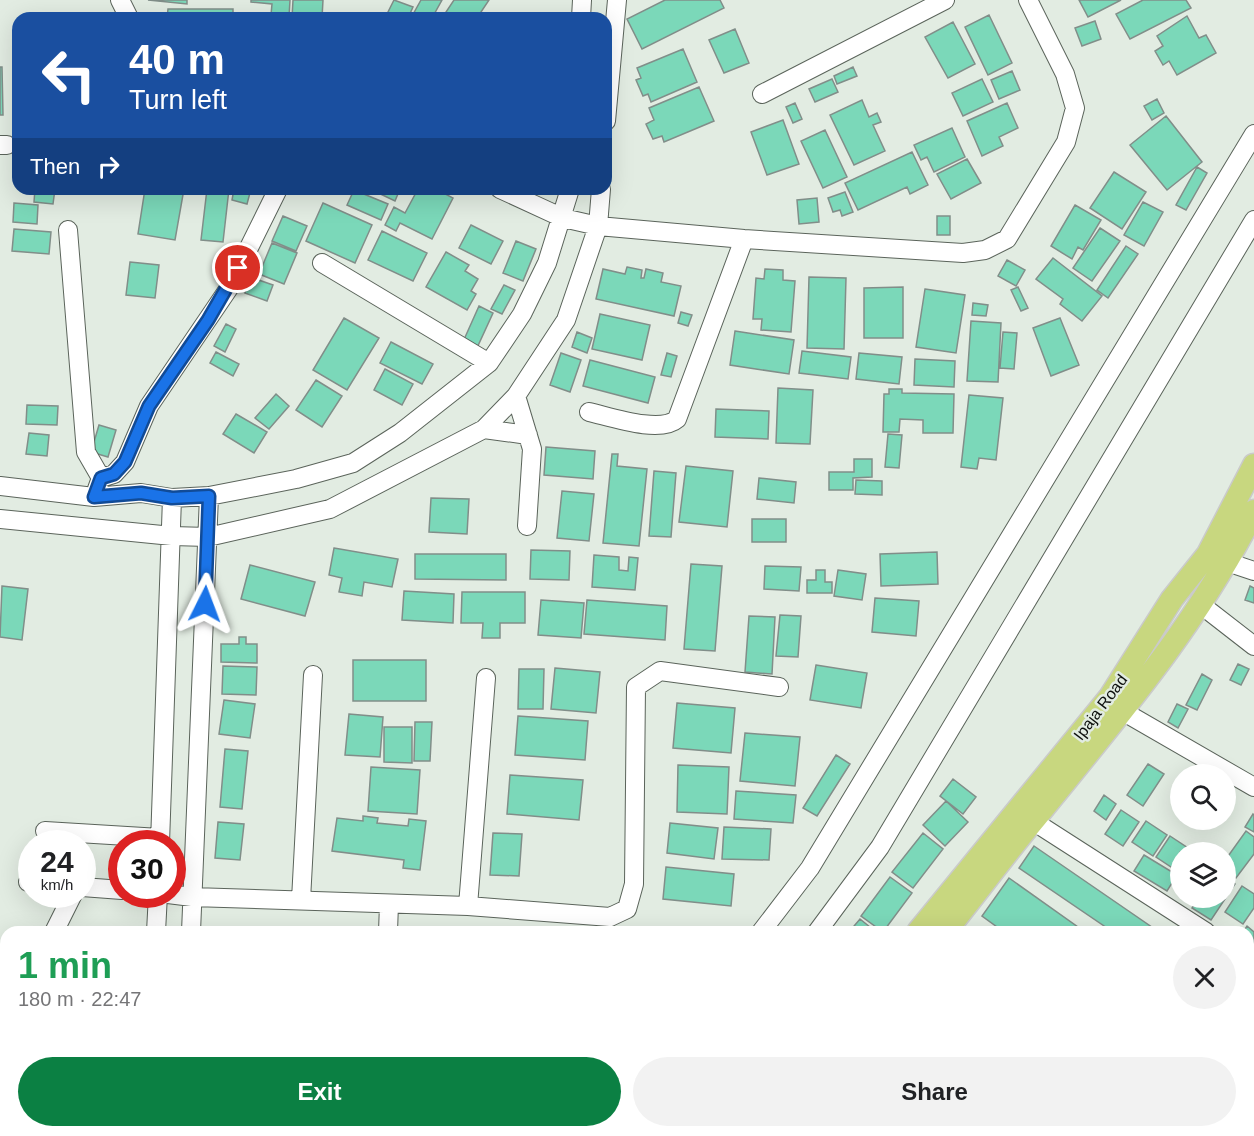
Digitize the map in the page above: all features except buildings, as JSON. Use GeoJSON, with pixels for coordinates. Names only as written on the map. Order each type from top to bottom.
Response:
{"type":"FeatureCollection","features":[{"type":"Feature","properties":{"kind":"main road","name":"Ipaja Road"},"geometry":{"type":"LineString","coordinates":[[923,926],[1110,697],[1172,599],[1208,554],[1254,465]]}},
{"type":"Feature","properties":{"kind":"main road","name":"Ipaja Road"},"geometry":{"type":"LineString","coordinates":[[950,926],[1124,712],[1200,604],[1227,562],[1254,511]]}},
{"type":"Feature","properties":{"kind":"street"},"geometry":{"type":"LineString","coordinates":[[612,48],[616,0]]}},
{"type":"Feature","properties":{"kind":"street"},"geometry":{"type":"LineString","coordinates":[[762,94],[945,0]]}},
{"type":"Feature","properties":{"kind":"street"},"geometry":{"type":"LineString","coordinates":[[513,195],[563,218],[598,226],[744,239],[963,253],[986,250],[1007,239],[1066,142],[1075,108],[1065,74],[1028,0]]}},
{"type":"Feature","properties":{"kind":"street"},"geometry":{"type":"LineString","coordinates":[[766,926],[810,868],[1254,134]]}},
{"type":"Feature","properties":{"kind":"street"},"geometry":{"type":"LineString","coordinates":[[101,478],[114,474],[125,462],[149,406],[229,288],[275,195]]}},
{"type":"Feature","properties":{"kind":"street"},"geometry":{"type":"LineString","coordinates":[[0,486],[94,497],[141,493],[172,498],[209,496],[296,479],[353,463],[400,433],[489,363],[522,314],[547,263],[569,195]]}},
{"type":"Feature","properties":{"kind":"street"},"geometry":{"type":"LineString","coordinates":[[0,519],[172,536],[208,537],[330,509],[484,429],[516,396],[566,320],[598,226],[601,195]]}},
{"type":"Feature","properties":{"kind":"street"},"geometry":{"type":"LineString","coordinates":[[821,926],[880,847],[1254,220]]}},
{"type":"Feature","properties":{"kind":"street"},"geometry":{"type":"LineString","coordinates":[[68,230],[86,452],[101,478]]}},
{"type":"Feature","properties":{"kind":"street"},"geometry":{"type":"LineString","coordinates":[[590,412],[658,426],[672,423],[677,419],[744,239]]}},
{"type":"Feature","properties":{"kind":"street"},"geometry":{"type":"LineString","coordinates":[[322,263],[489,363]]}},
{"type":"Feature","properties":{"kind":"street"},"geometry":{"type":"LineString","coordinates":[[516,396],[528,435],[532,464],[527,526]]}},
{"type":"Feature","properties":{"kind":"street"},"geometry":{"type":"LineString","coordinates":[[484,429],[528,435]]}},
{"type":"Feature","properties":{"kind":"street"},"geometry":{"type":"LineString","coordinates":[[94,497],[101,478]]}},
{"type":"Feature","properties":{"kind":"street"},"geometry":{"type":"LineString","coordinates":[[191,926],[209,496]]}},
{"type":"Feature","properties":{"kind":"street"},"geometry":{"type":"LineString","coordinates":[[160,830],[172,498]]}},
{"type":"Feature","properties":{"kind":"street"},"geometry":{"type":"LineString","coordinates":[[1227,562],[1254,571]]}},
{"type":"Feature","properties":{"kind":"street"},"geometry":{"type":"LineString","coordinates":[[1200,604],[1254,646]]}},
{"type":"Feature","properties":{"kind":"street"},"geometry":{"type":"LineString","coordinates":[[186,896],[468,906],[610,917],[627,909],[634,884],[636,687],[660,671],[779,687]]}},
{"type":"Feature","properties":{"kind":"street"},"geometry":{"type":"LineString","coordinates":[[301,900],[313,675]]}},
{"type":"Feature","properties":{"kind":"street"},"geometry":{"type":"LineString","coordinates":[[468,906],[486,678]]}},
{"type":"Feature","properties":{"kind":"street"},"geometry":{"type":"LineString","coordinates":[[1124,712],[1254,787]]}},
{"type":"Feature","properties":{"kind":"street"},"geometry":{"type":"LineString","coordinates":[[1033,821],[1197,926]]}},
{"type":"Feature","properties":{"kind":"street"},"geometry":{"type":"LineString","coordinates":[[388,926],[389,904]]}},
{"type":"Feature","properties":{"kind":"street"},"geometry":{"type":"LineString","coordinates":[[57,926],[67,908]]}},
{"type":"Feature","properties":{"kind":"street"},"geometry":{"type":"LineString","coordinates":[[156,926],[157,908]]}},
{"type":"Feature","properties":{"kind":"route"},"geometry":{"type":"LineString","coordinates":[[205,604],[209,496],[172,498],[141,493],[94,497],[101,478],[114,474],[125,462],[149,406],[229,288],[238,268]]}}]}
